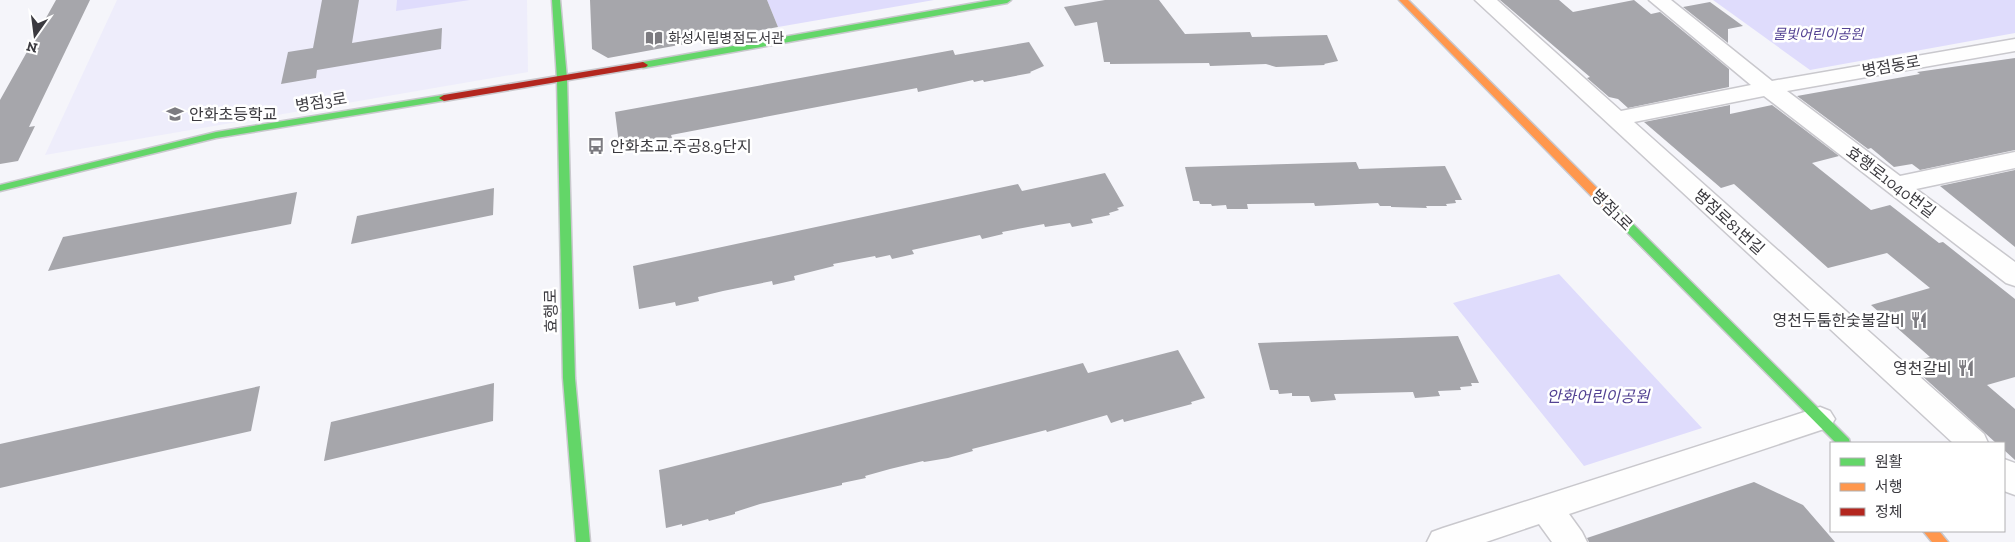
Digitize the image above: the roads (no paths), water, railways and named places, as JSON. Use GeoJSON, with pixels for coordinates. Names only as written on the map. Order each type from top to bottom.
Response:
{"type":"FeatureCollection","features":[{"type":"Feature","properties":{"kind":"street"},"geometry":{"type":"LineString","coordinates":[[556,0],[562,79]]}},
{"type":"Feature","properties":{"kind":"street","name":"병점3로"},"geometry":{"type":"LineString","coordinates":[[0,188],[216,135],[562,79],[1007,0]]}},
{"type":"Feature","properties":{"kind":"street","name":"병점1로"},"geometry":{"type":"LineString","coordinates":[[1406,0],[1843,442]]}},
{"type":"Feature","properties":{"kind":"street","name":"병점로81번길"},"geometry":{"type":"LineString","coordinates":[[1485,0],[1972,442]]}},
{"type":"Feature","properties":{"kind":"street","name":"효행로1040번길"},"geometry":{"type":"LineString","coordinates":[[1659,0],[1768,88],[2015,276]]}},
{"type":"Feature","properties":{"kind":"street","name":"병점동로"},"geometry":{"type":"LineString","coordinates":[[1768,88],[2015,45]]}},
{"type":"Feature","properties":{"kind":"street","name":"효행로"},"geometry":{"type":"LineString","coordinates":[[562,79],[569,378],[583,542]]}},
{"type":"Feature","properties":{"kind":"street"},"geometry":{"type":"LineString","coordinates":[[1615,118],[1768,88]]}},
{"type":"Feature","properties":{"kind":"street"},"geometry":{"type":"LineString","coordinates":[[1895,185],[2015,160]]}},
{"type":"Feature","properties":{"kind":"street"},"geometry":{"type":"LineString","coordinates":[[1443,542],[1820,419]]}},
{"type":"Feature","properties":{"kind":"street"},"geometry":{"type":"LineString","coordinates":[[2005,473],[2015,482]]}},
{"type":"Feature","properties":{"kind":"street"},"geometry":{"type":"LineString","coordinates":[[1546,509],[1571,542]]}},
{"type":"Feature","properties":{"kind":"street"},"geometry":{"type":"LineString","coordinates":[[1931,532],[1941,542]]}},
{"type":"Feature","properties":{"kind":"place","name":"화성시립병점도서관"},"geometry":{"type":"Point","coordinates":[654,38]}},
{"type":"Feature","properties":{"kind":"place","name":"안화초등학교"},"geometry":{"type":"Point","coordinates":[175,114]}},
{"type":"Feature","properties":{"kind":"place","name":"안화초교.주공8.9단지"},"geometry":{"type":"Point","coordinates":[596,146]}},
{"type":"Feature","properties":{"kind":"place","name":"영천두툼한숯불갈비"},"geometry":{"type":"Point","coordinates":[1919,320]}},
{"type":"Feature","properties":{"kind":"place","name":"영천갈비"},"geometry":{"type":"Point","coordinates":[1966,368]}},
{"type":"Feature","properties":{"kind":"park label","name":"물빛어린이공원"},"geometry":{"type":"Point","coordinates":[1818,34]}},
{"type":"Feature","properties":{"kind":"park label","name":"안화어린이공원"},"geometry":{"type":"Point","coordinates":[1598,396]}}]}
